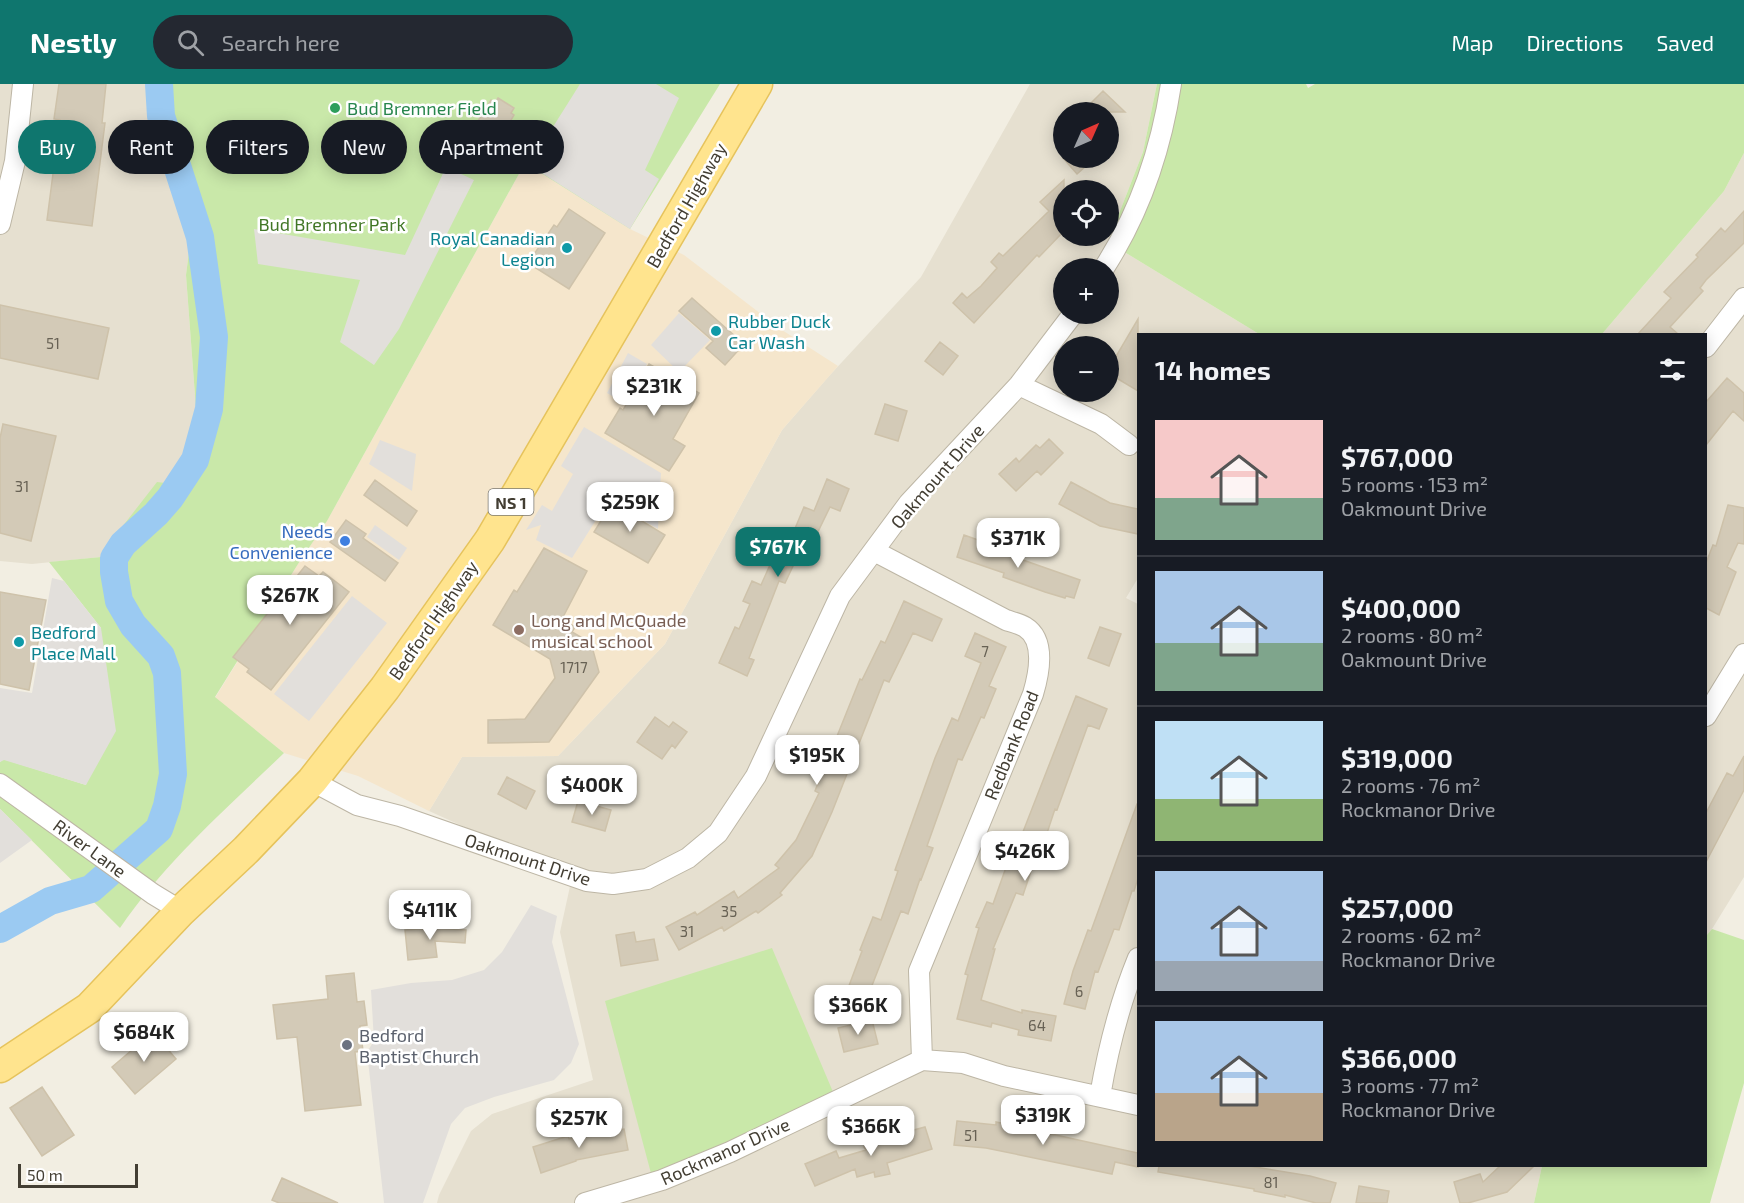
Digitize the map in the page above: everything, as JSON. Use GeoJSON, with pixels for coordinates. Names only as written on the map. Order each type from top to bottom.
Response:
{"type":"FeatureCollection","features":[{"type":"Feature","properties":{"kind":"main road","name":"Bedford Highway"},"geometry":{"type":"LineString","coordinates":[[0,1067],[89,1008],[181,911],[246,850],[312,781],[385,688],[490,540],[757,84]]}},
{"type":"Feature","properties":{"kind":"street"},"geometry":{"type":"LineString","coordinates":[[0,224],[15,161],[23,84]]}},
{"type":"Feature","properties":{"kind":"street"},"geometry":{"type":"LineString","coordinates":[[1109,258],[1139,203],[1157,152],[1171,84]]}},
{"type":"Feature","properties":{"kind":"street"},"geometry":{"type":"LineString","coordinates":[[1707,346],[1738,320],[1744,298]]}},
{"type":"Feature","properties":{"kind":"street","name":"Oakmount Drive"},"geometry":{"type":"LineString","coordinates":[[312,781],[357,805],[400,816],[587,881],[614,884],[647,879],[688,858],[718,833],[756,776],[840,596],[909,503],[1020,385],[1066,324]]}},
{"type":"Feature","properties":{"kind":"street"},"geometry":{"type":"LineString","coordinates":[[1020,385],[1101,424],[1129,445]]}},
{"type":"Feature","properties":{"kind":"street","name":"Redbank Road"},"geometry":{"type":"LineString","coordinates":[[874,551],[1006,620],[1026,627],[1040,648],[1037,680],[1032,694],[919,971],[922,1059]]}},
{"type":"Feature","properties":{"kind":"street"},"geometry":{"type":"LineString","coordinates":[[1707,714],[1744,654]]}},
{"type":"Feature","properties":{"kind":"street","name":"River Lane"},"geometry":{"type":"LineString","coordinates":[[0,784],[153,894],[181,911]]}},
{"type":"Feature","properties":{"kind":"street"},"geometry":{"type":"LineString","coordinates":[[1100,1096],[1107,1054],[1137,960]]}},
{"type":"Feature","properties":{"kind":"street"},"geometry":{"type":"LineString","coordinates":[[922,1059],[963,1063],[1004,1076],[1137,1105]]}},
{"type":"Feature","properties":{"kind":"street","name":"Rockmanor Drive"},"geometry":{"type":"LineString","coordinates":[[585,1203],[662,1180],[730,1152],[922,1059]]}},
{"type":"Feature","properties":{"kind":"shaded area"},"geometry":{"type":"Polygon","coordinates":[[[0,84],[161,84],[166,120],[108,120],[108,174],[178,174],[193,220],[186,275],[196,409],[190,461],[181,485],[122,527],[101,557],[32,564],[0,561],[0,84]]]}},
{"type":"Feature","properties":{"kind":"shaded area"},"geometry":{"type":"Polygon","coordinates":[[[580,84],[656,84],[679,98],[645,170],[659,179],[630,229],[543,174],[564,174],[564,120],[557,120],[580,84]]]}},
{"type":"Feature","properties":{"kind":"shaded area"},"geometry":{"type":"Polygon","coordinates":[[[1030,84],[1157,84],[1143,152],[1119,214],[1119,180],[1053,180],[1053,246],[1115,246],[1257,333],[1137,333],[1137,580],[1126,598],[1137,604],[1137,1167],[1542,1167],[1534,1203],[437,1203],[471,1131],[492,1114],[593,1080],[560,932],[574,868],[478,833],[429,811],[462,757],[558,756],[665,644],[782,430],[921,277],[1030,84]]]}},
{"type":"Feature","properties":{"kind":"shaded area"},"geometry":{"type":"Polygon","coordinates":[[[1744,153],[1744,877],[1707,935],[1707,333],[1603,333],[1724,191],[1744,153]]]}},
{"type":"Feature","properties":{"kind":"shaded area"},"geometry":{"type":"Polygon","coordinates":[[[443,174],[461,174],[474,180],[399,329],[374,365],[340,342],[360,280],[258,264],[254,229],[405,255],[443,174]]]}},
{"type":"Feature","properties":{"kind":"shaded area"},"geometry":{"type":"Polygon","coordinates":[[[519,174],[542,174],[630,229],[684,255],[782,330],[838,366],[782,430],[665,644],[558,756],[462,757],[429,811],[358,776],[284,753],[215,698],[327,521],[519,174]]]}},
{"type":"Feature","properties":{"kind":"shaded area"},"geometry":{"type":"Polygon","coordinates":[[[679,313],[710,340],[679,372],[651,345],[679,313]]]}},
{"type":"Feature","properties":{"kind":"shaded area"},"geometry":{"type":"Polygon","coordinates":[[[628,353],[647,364],[624,403],[607,393],[628,353]]]}},
{"type":"Feature","properties":{"kind":"shaded area"},"geometry":{"type":"Polygon","coordinates":[[[584,427],[661,473],[658,529],[612,503],[600,521],[596,520],[572,558],[536,540],[541,525],[526,530],[542,505],[552,511],[573,474],[561,466],[584,427]]]}},
{"type":"Feature","properties":{"kind":"shaded area"},"geometry":{"type":"Polygon","coordinates":[[[380,440],[416,454],[412,491],[369,464],[380,440]]]}},
{"type":"Feature","properties":{"kind":"shaded area"},"geometry":{"type":"Polygon","coordinates":[[[375,525],[407,548],[399,560],[367,537],[375,525]]]}},
{"type":"Feature","properties":{"kind":"shaded area"},"geometry":{"type":"Polygon","coordinates":[[[52,578],[64,581],[101,628],[116,731],[86,785],[4,760],[0,762],[0,688],[32,693],[52,578]]]}},
{"type":"Feature","properties":{"kind":"shaded area"},"geometry":{"type":"Polygon","coordinates":[[[352,596],[387,623],[309,721],[274,694],[352,596]]]}},
{"type":"Feature","properties":{"kind":"shaded area"},"geometry":{"type":"Polygon","coordinates":[[[0,809],[32,840],[0,863],[0,809]]]}},
{"type":"Feature","properties":{"kind":"shaded area"},"geometry":{"type":"Polygon","coordinates":[[[531,905],[557,916],[552,942],[579,1044],[571,1063],[554,1080],[465,1108],[451,1124],[423,1203],[384,1203],[367,1052],[374,1041],[371,990],[411,983],[452,980],[484,970],[502,952],[531,905]]]}},
{"type":"Feature","properties":{"kind":"green space","name":"Bud Bremner Park"},"geometry":{"type":"Polygon","coordinates":[[[161,84],[720,84],[630,229],[542,174],[564,174],[564,120],[419,120],[419,174],[519,174],[327,521],[215,697],[284,753],[176,858],[120,928],[0,809],[0,762],[3,759],[86,785],[101,628],[49,562],[101,557],[157,482],[181,485],[190,461],[196,409],[186,275],[193,220],[178,174],[194,174],[194,120],[166,120],[161,84]]]}},
{"type":"Feature","properties":{"kind":"green space"},"geometry":{"type":"Polygon","coordinates":[[[1157,84],[1306,84],[1308,88],[1315,84],[1744,84],[1744,153],[1724,191],[1603,333],[1257,333],[1115,246],[1119,246],[1119,214],[1143,152],[1157,84]]]}},
{"type":"Feature","properties":{"kind":"green space"},"geometry":{"type":"Polygon","coordinates":[[[1712,929],[1744,940],[1744,1083],[1710,1203],[1534,1203],[1542,1167],[1707,1167],[1707,935],[1712,929]]]}},
{"type":"Feature","properties":{"kind":"green space"},"geometry":{"type":"Polygon","coordinates":[[[772,948],[836,1099],[652,1177],[605,1001],[772,948]]]}},
{"type":"Feature","properties":{"kind":"building"},"geometry":{"type":"Polygon","coordinates":[[[59,84],[106,84],[102,123],[105,123],[92,226],[47,220],[53,174],[96,174],[96,120],[54,119],[59,84]]]}},
{"type":"Feature","properties":{"kind":"building"},"geometry":{"type":"Polygon","coordinates":[[[1103,91],[1115,102],[1092,102],[1103,91]]]}},
{"type":"Feature","properties":{"kind":"building"},"geometry":{"type":"Polygon","coordinates":[[[498,98],[514,108],[511,120],[479,120],[491,100],[495,103],[498,98]]]}},
{"type":"Feature","properties":{"kind":"building"},"geometry":{"type":"Polygon","coordinates":[[[1072,168],[1084,168],[1077,174],[1072,168]]]}},
{"type":"Feature","properties":{"kind":"building"},"geometry":{"type":"Polygon","coordinates":[[[1053,190],[1053,242],[1039,257],[1037,255],[974,323],[953,303],[962,293],[967,298],[981,286],[997,268],[991,262],[999,253],[1003,256],[1049,211],[1040,202],[1053,190]]]}},
{"type":"Feature","properties":{"kind":"building","name":"Royal Canadian Legion"},"geometry":{"type":"Polygon","coordinates":[[[569,209],[605,233],[569,289],[528,263],[554,225],[557,227],[569,209]]]}},
{"type":"Feature","properties":{"kind":"building"},"geometry":{"type":"Polygon","coordinates":[[[1744,211],[1744,243],[1706,280],[1700,288],[1703,291],[1670,327],[1677,333],[1639,333],[1671,298],[1664,292],[1698,257],[1696,255],[1721,228],[1725,232],[1744,211]]]}},
{"type":"Feature","properties":{"kind":"building","name":"Rubber Duck Car Wash"},"geometry":{"type":"Polygon","coordinates":[[[692,298],[744,344],[725,365],[706,348],[713,341],[679,311],[692,298]]]}},
{"type":"Feature","properties":{"kind":"building"},"geometry":{"type":"Polygon","coordinates":[[[0,305],[109,328],[98,379],[0,358],[0,305]]]}},
{"type":"Feature","properties":{"kind":"building"},"geometry":{"type":"Polygon","coordinates":[[[1138,319],[1137,333],[1137,390],[1119,380],[1119,351],[1138,319]]]}},
{"type":"Feature","properties":{"kind":"building"},"geometry":{"type":"Polygon","coordinates":[[[940,342],[958,356],[943,375],[925,361],[940,342]]]}},
{"type":"Feature","properties":{"kind":"building"},"geometry":{"type":"Polygon","coordinates":[[[649,364],[699,393],[673,439],[685,446],[669,471],[605,433],[620,408],[623,410],[649,364]]]}},
{"type":"Feature","properties":{"kind":"building"},"geometry":{"type":"Polygon","coordinates":[[[1727,378],[1744,393],[1744,421],[1733,411],[1707,444],[1707,401],[1727,378]]]}},
{"type":"Feature","properties":{"kind":"building"},"geometry":{"type":"Polygon","coordinates":[[[885,404],[907,411],[898,441],[875,434],[885,404]]]}},
{"type":"Feature","properties":{"kind":"building"},"geometry":{"type":"Polygon","coordinates":[[[3,424],[56,436],[31,541],[0,533],[0,438],[3,424]]]}},
{"type":"Feature","properties":{"kind":"building"},"geometry":{"type":"Polygon","coordinates":[[[1049,439],[1063,453],[1041,475],[1037,471],[1016,491],[999,474],[1016,458],[1019,462],[1036,445],[1040,448],[1049,439]]]}},
{"type":"Feature","properties":{"kind":"building"},"geometry":{"type":"Polygon","coordinates":[[[827,479],[849,489],[840,511],[830,507],[809,550],[802,547],[785,583],[779,581],[749,658],[754,660],[747,676],[719,663],[735,627],[739,629],[750,604],[743,601],[752,581],[761,585],[778,547],[786,550],[804,507],[814,511],[827,479]]]}},
{"type":"Feature","properties":{"kind":"building"},"geometry":{"type":"Polygon","coordinates":[[[375,480],[417,511],[407,526],[364,495],[375,480]]]}},
{"type":"Feature","properties":{"kind":"building"},"geometry":{"type":"Polygon","coordinates":[[[1071,482],[1110,503],[1137,509],[1137,534],[1100,526],[1059,504],[1071,482]]]}},
{"type":"Feature","properties":{"kind":"building"},"geometry":{"type":"Polygon","coordinates":[[[612,503],[665,535],[648,563],[594,532],[612,503]]]}},
{"type":"Feature","properties":{"kind":"building"},"geometry":{"type":"Polygon","coordinates":[[[1728,505],[1744,508],[1744,544],[1738,543],[1727,567],[1736,572],[1719,615],[1707,609],[1707,560],[1713,545],[1716,546],[1728,505]]]}},
{"type":"Feature","properties":{"kind":"building"},"geometry":{"type":"Polygon","coordinates":[[[346,520],[366,534],[363,538],[398,563],[385,581],[330,542],[346,520]]]}},
{"type":"Feature","properties":{"kind":"building"},"geometry":{"type":"Polygon","coordinates":[[[964,535],[998,547],[997,551],[1080,580],[1074,598],[1066,596],[1065,598],[1045,592],[1003,577],[1004,573],[957,557],[964,535]]]}},
{"type":"Feature","properties":{"kind":"building"},"geometry":{"type":"Polygon","coordinates":[[[544,548],[587,571],[562,619],[575,627],[572,632],[591,643],[599,672],[549,742],[488,743],[488,720],[525,719],[555,678],[550,659],[493,625],[514,590],[517,592],[544,548]]]}},
{"type":"Feature","properties":{"kind":"building"},"geometry":{"type":"Polygon","coordinates":[[[305,566],[319,576],[323,572],[349,592],[271,690],[247,672],[249,669],[233,657],[305,566]]]}},
{"type":"Feature","properties":{"kind":"building","name":"Bedford Place Mall"},"geometry":{"type":"Polygon","coordinates":[[[0,592],[46,600],[29,690],[0,684],[0,592]]]}},
{"type":"Feature","properties":{"kind":"building"},"geometry":{"type":"Polygon","coordinates":[[[904,601],[942,619],[932,641],[913,633],[889,682],[884,680],[832,812],[812,856],[780,893],[782,895],[758,913],[756,911],[724,931],[722,927],[679,950],[666,927],[695,912],[697,915],[734,891],[738,898],[779,868],[775,865],[796,840],[819,793],[815,791],[860,679],[862,680],[881,641],[885,643],[904,601]]]}},
{"type":"Feature","properties":{"kind":"building"},"geometry":{"type":"Polygon","coordinates":[[[1100,627],[1121,634],[1109,666],[1088,658],[1100,627]]]}},
{"type":"Feature","properties":{"kind":"building"},"geometry":{"type":"Polygon","coordinates":[[[975,633],[1006,647],[989,686],[996,689],[962,760],[958,759],[927,846],[933,848],[921,880],[908,914],[901,911],[864,1006],[844,999],[873,917],[881,920],[898,871],[895,870],[935,758],[952,718],[958,721],[981,663],[965,656],[975,633]]]}},
{"type":"Feature","properties":{"kind":"building"},"geometry":{"type":"Polygon","coordinates":[[[1076,696],[1107,709],[1099,729],[1088,725],[1038,860],[1035,859],[1023,895],[1016,893],[993,949],[995,949],[981,1000],[1022,1013],[1022,1010],[1056,1016],[1051,1041],[1018,1035],[1019,1030],[992,1023],[991,1027],[957,1019],[968,975],[965,974],[979,928],[976,927],[987,902],[993,904],[1009,859],[1012,860],[1076,696]]]}},
{"type":"Feature","properties":{"kind":"building"},"geometry":{"type":"Polygon","coordinates":[[[655,717],[669,727],[673,722],[687,732],[675,748],[672,745],[662,759],[637,742],[655,717]]]}},
{"type":"Feature","properties":{"kind":"building"},"geometry":{"type":"Polygon","coordinates":[[[1744,756],[1744,790],[1707,860],[1707,811],[1727,773],[1733,776],[1744,756]]]}},
{"type":"Feature","properties":{"kind":"building"},"geometry":{"type":"Polygon","coordinates":[[[507,777],[535,791],[526,809],[498,794],[507,777]]]}},
{"type":"Feature","properties":{"kind":"building"},"geometry":{"type":"Polygon","coordinates":[[[578,801],[611,810],[605,831],[572,822],[578,801]]]}},
{"type":"Feature","properties":{"kind":"building"},"geometry":{"type":"Polygon","coordinates":[[[1137,804],[1137,881],[1119,930],[1114,929],[1098,972],[1095,971],[1085,1009],[1064,1004],[1088,930],[1091,931],[1137,804]]]}},
{"type":"Feature","properties":{"kind":"building"},"geometry":{"type":"Polygon","coordinates":[[[434,928],[466,930],[465,943],[435,941],[437,957],[408,960],[405,930],[434,928]]]}},
{"type":"Feature","properties":{"kind":"building"},"geometry":{"type":"Polygon","coordinates":[[[634,932],[636,942],[654,939],[658,960],[621,966],[616,935],[634,932]]]}},
{"type":"Feature","properties":{"kind":"building","name":"Bedford Baptist Church"},"geometry":{"type":"Polygon","coordinates":[[[354,973],[357,1002],[364,1001],[367,1025],[360,1026],[363,1051],[355,1052],[361,1105],[305,1111],[297,1037],[277,1039],[273,1005],[328,999],[326,976],[354,973]]]}},
{"type":"Feature","properties":{"kind":"building"},"geometry":{"type":"Polygon","coordinates":[[[872,1020],[878,1044],[844,1052],[838,1028],[872,1020]]]}},
{"type":"Feature","properties":{"kind":"building"},"geometry":{"type":"Polygon","coordinates":[[[153,1032],[176,1059],[135,1094],[112,1067],[153,1032]]]}},
{"type":"Feature","properties":{"kind":"building"},"geometry":{"type":"Polygon","coordinates":[[[42,1087],[74,1135],[42,1156],[10,1108],[42,1087]]]}},
{"type":"Feature","properties":{"kind":"building"},"geometry":{"type":"Polygon","coordinates":[[[957,1121],[996,1125],[996,1122],[1137,1153],[1137,1167],[1115,1162],[1112,1174],[986,1148],[954,1145],[957,1121]]]}},
{"type":"Feature","properties":{"kind":"building"},"geometry":{"type":"Polygon","coordinates":[[[908,1127],[910,1131],[925,1127],[932,1149],[887,1163],[890,1174],[875,1177],[874,1172],[857,1177],[855,1169],[815,1186],[805,1164],[836,1151],[839,1158],[866,1150],[864,1147],[895,1140],[893,1132],[908,1127]]]}},
{"type":"Feature","properties":{"kind":"building"},"geometry":{"type":"Polygon","coordinates":[[[624,1129],[628,1150],[576,1160],[541,1173],[533,1147],[568,1136],[569,1139],[624,1129]]]}},
{"type":"Feature","properties":{"kind":"building"},"geometry":{"type":"Polygon","coordinates":[[[1159,1167],[1255,1167],[1310,1176],[1336,1183],[1330,1203],[1316,1203],[1285,1195],[1285,1197],[1254,1191],[1254,1189],[1158,1172],[1159,1167]]]}},
{"type":"Feature","properties":{"kind":"building"},"geometry":{"type":"Polygon","coordinates":[[[1499,1167],[1533,1167],[1507,1192],[1468,1203],[1460,1203],[1454,1182],[1480,1174],[1483,1182],[1499,1167]]]}},
{"type":"Feature","properties":{"kind":"building"},"geometry":{"type":"Polygon","coordinates":[[[282,1178],[338,1203],[279,1203],[272,1200],[282,1178]]]}},
{"type":"Feature","properties":{"kind":"building"},"geometry":{"type":"Polygon","coordinates":[[[1359,1186],[1389,1191],[1387,1203],[1356,1203],[1359,1186]]]}},
{"type":"Feature","properties":{"kind":"waterway"},"geometry":{"type":"LineString","coordinates":[[0,929],[50,901],[91,889],[159,829],[167,806],[173,774],[167,673],[161,656],[133,625],[119,601],[114,558],[123,544],[170,498],[195,460],[209,409],[214,337],[200,237],[161,116],[159,84]]}},
{"type":"Feature","properties":{"kind":"place","name":"Bud Bremner Field"},"geometry":{"type":"Point","coordinates":[335,108]}},
{"type":"Feature","properties":{"kind":"place","name":"Royal Canadian Legion"},"geometry":{"type":"Point","coordinates":[567,248]}},
{"type":"Feature","properties":{"kind":"place","name":"Rubber Duck Car Wash"},"geometry":{"type":"Point","coordinates":[716,331]}},
{"type":"Feature","properties":{"kind":"place","name":"Needs Convenience"},"geometry":{"type":"Point","coordinates":[345,541]}},
{"type":"Feature","properties":{"kind":"place","name":"Long and McQuade musical school"},"geometry":{"type":"Point","coordinates":[519,630]}},
{"type":"Feature","properties":{"kind":"place","name":"Bedford Place Mall"},"geometry":{"type":"Point","coordinates":[19,642]}},
{"type":"Feature","properties":{"kind":"place","name":"Bedford Baptist Church"},"geometry":{"type":"Point","coordinates":[347,1045]}}]}
